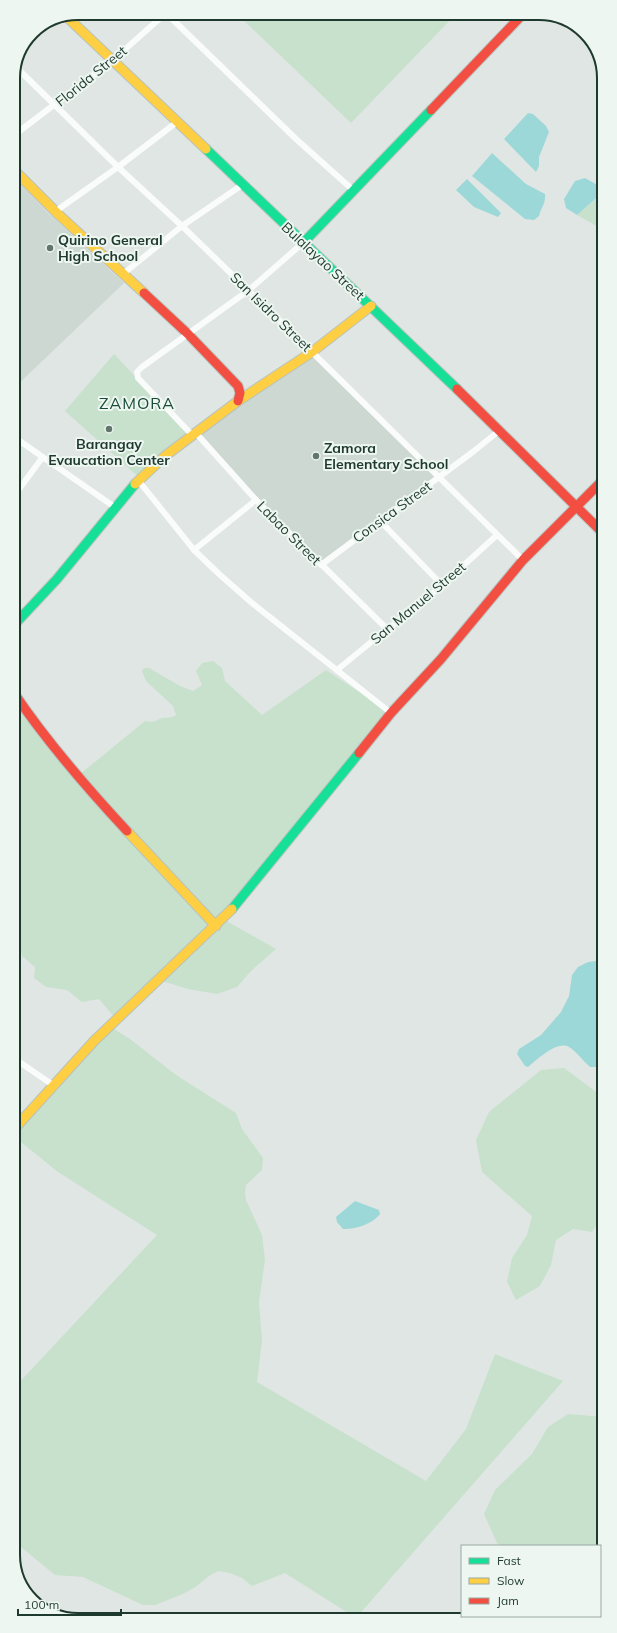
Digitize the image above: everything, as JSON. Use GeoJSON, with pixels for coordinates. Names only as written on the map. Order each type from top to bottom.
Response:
{"type":"FeatureCollection","features":[{"type":"Feature","properties":{"kind":"street","name":"Florida Street"},"geometry":{"type":"LineString","coordinates":[[20,131],[113,60],[158,20]]}},
{"type":"Feature","properties":{"kind":"street"},"geometry":{"type":"LineString","coordinates":[[173,20],[296,139],[353,190]]}},
{"type":"Feature","properties":{"kind":"street"},"geometry":{"type":"LineString","coordinates":[[188,334],[249,290],[304,242],[517,20]]}},
{"type":"Feature","properties":{"kind":"street","name":"Bulalayao Street"},"geometry":{"type":"LineString","coordinates":[[70,21],[371,306],[578,506],[597,527]]}},
{"type":"Feature","properties":{"kind":"street","name":"San Isidro Street"},"geometry":{"type":"LineString","coordinates":[[21,71],[56,104],[118,167],[249,290],[438,478],[523,560]]}},
{"type":"Feature","properties":{"kind":"street"},"geometry":{"type":"LineString","coordinates":[[56,211],[118,167],[177,122]]}},
{"type":"Feature","properties":{"kind":"street"},"geometry":{"type":"LineString","coordinates":[[20,176],[188,334],[238,386],[240,393],[238,401]]}},
{"type":"Feature","properties":{"kind":"street"},"geometry":{"type":"LineString","coordinates":[[123,274],[182,226],[242,185]]}},
{"type":"Feature","properties":{"kind":"street"},"geometry":{"type":"LineString","coordinates":[[20,619],[57,579],[138,480],[238,401],[312,352],[371,306]]}},
{"type":"Feature","properties":{"kind":"street","name":"Labao Street"},"geometry":{"type":"LineString","coordinates":[[188,334],[142,367],[137,375],[138,378],[256,500],[387,629]]}},
{"type":"Feature","properties":{"kind":"street","name":"Consica Street"},"geometry":{"type":"LineString","coordinates":[[321,565],[500,430]]}},
{"type":"Feature","properties":{"kind":"street"},"geometry":{"type":"LineString","coordinates":[[20,442],[116,508]]}},
{"type":"Feature","properties":{"kind":"street"},"geometry":{"type":"LineString","coordinates":[[20,488],[42,458]]}},
{"type":"Feature","properties":{"kind":"street"},"geometry":{"type":"LineString","coordinates":[[138,480],[194,550],[252,603],[391,713]]}},
{"type":"Feature","properties":{"kind":"street"},"geometry":{"type":"LineString","coordinates":[[20,1122],[109,1026],[216,926],[249,890],[391,713],[441,659],[523,560],[597,486]]}},
{"type":"Feature","properties":{"kind":"street"},"geometry":{"type":"LineString","coordinates":[[194,550],[256,500]]}},
{"type":"Feature","properties":{"kind":"street"},"geometry":{"type":"LineString","coordinates":[[380,520],[443,586]]}},
{"type":"Feature","properties":{"kind":"street","name":"San Manuel Street"},"geometry":{"type":"LineString","coordinates":[[337,670],[443,586],[497,535]]}},
{"type":"Feature","properties":{"kind":"street"},"geometry":{"type":"LineString","coordinates":[[20,702],[29,715],[103,805],[216,926]]}},
{"type":"Feature","properties":{"kind":"street"},"geometry":{"type":"LineString","coordinates":[[20,1063],[53,1085]]}},
{"type":"Feature","properties":{"kind":"shaded area","name":"Quirino General High School"},"geometry":{"type":"Polygon","coordinates":[[[20,184],[48,213],[124,283],[20,382],[20,184]]]}},
{"type":"Feature","properties":{"kind":"shaded area","name":"Zamora Elementary School"},"geometry":{"type":"Polygon","coordinates":[[[312,352],[438,478],[321,565],[196,433],[312,352]]]}},
{"type":"Feature","properties":{"kind":"green space"},"geometry":{"type":"Polygon","coordinates":[[[243,20],[450,20],[351,123],[243,20]]]}},
{"type":"Feature","properties":{"kind":"green space"},"geometry":{"type":"Polygon","coordinates":[[[597,198],[597,226],[577,215],[597,198]]]}},
{"type":"Feature","properties":{"kind":"green space"},"geometry":{"type":"Polygon","coordinates":[[[114,354],[191,436],[141,479],[65,411],[114,354]]]}},
{"type":"Feature","properties":{"kind":"green space"},"geometry":{"type":"Polygon","coordinates":[[[213,661],[222,668],[225,681],[262,715],[326,670],[391,713],[223,919],[276,949],[251,971],[237,987],[217,994],[188,989],[159,980],[116,1019],[99,999],[82,1002],[67,990],[46,987],[34,978],[35,967],[22,956],[20,946],[20,701],[79,775],[145,721],[153,722],[162,718],[176,715],[173,706],[146,681],[142,671],[144,668],[149,668],[180,686],[193,691],[202,685],[196,671],[202,663],[213,661]]]}},
{"type":"Feature","properties":{"kind":"green space"},"geometry":{"type":"Polygon","coordinates":[[[109,1026],[130,1039],[176,1075],[236,1113],[242,1129],[263,1158],[262,1170],[246,1185],[245,1192],[246,1200],[262,1235],[265,1260],[259,1302],[262,1340],[257,1382],[426,1481],[466,1429],[495,1354],[563,1381],[360,1613],[348,1613],[285,1573],[252,1586],[242,1578],[230,1573],[218,1571],[183,1594],[155,1605],[143,1605],[83,1577],[55,1575],[20,1546],[20,1382],[157,1235],[58,1172],[20,1141],[20,1123],[109,1026]]]}},
{"type":"Feature","properties":{"kind":"green space"},"geometry":{"type":"Polygon","coordinates":[[[564,1068],[597,1093],[597,1224],[592,1232],[573,1229],[556,1240],[551,1265],[540,1286],[516,1300],[507,1282],[512,1258],[527,1235],[532,1216],[482,1172],[476,1140],[489,1112],[541,1070],[564,1068]]]}},
{"type":"Feature","properties":{"kind":"green space"},"geometry":{"type":"Polygon","coordinates":[[[568,1414],[597,1416],[597,1545],[499,1545],[484,1514],[495,1490],[532,1454],[548,1427],[568,1414]]]}},
{"type":"Feature","properties":{"kind":"water"},"geometry":{"type":"Polygon","coordinates":[[[528,113],[533,114],[546,126],[549,132],[539,157],[539,166],[536,172],[504,139],[528,113]]]}},
{"type":"Feature","properties":{"kind":"water"},"geometry":{"type":"Polygon","coordinates":[[[492,153],[526,184],[545,194],[544,203],[539,216],[534,220],[525,219],[472,176],[492,153]]]}},
{"type":"Feature","properties":{"kind":"water"},"geometry":{"type":"Polygon","coordinates":[[[585,178],[597,185],[597,198],[577,215],[566,208],[564,199],[575,181],[585,178]]]}},
{"type":"Feature","properties":{"kind":"water"},"geometry":{"type":"Polygon","coordinates":[[[467,179],[501,213],[498,217],[474,207],[456,190],[467,179]]]}},
{"type":"Feature","properties":{"kind":"water"},"geometry":{"type":"Polygon","coordinates":[[[597,961],[597,1067],[590,1067],[572,1049],[564,1046],[553,1048],[528,1067],[525,1066],[517,1054],[519,1049],[541,1035],[561,1012],[569,996],[572,975],[578,967],[588,962],[597,961]]]}},
{"type":"Feature","properties":{"kind":"water"},"geometry":{"type":"Polygon","coordinates":[[[355,1201],[379,1210],[380,1214],[373,1221],[363,1226],[343,1229],[337,1222],[336,1217],[355,1201]]]}},
{"type":"Feature","properties":{"kind":"traffic: fast"},"geometry":{"type":"LineString","coordinates":[[304,242],[431,110]]}},
{"type":"Feature","properties":{"kind":"traffic: fast"},"geometry":{"type":"LineString","coordinates":[[206,149],[457,389]]}},
{"type":"Feature","properties":{"kind":"traffic: fast"},"geometry":{"type":"LineString","coordinates":[[20,619],[57,579],[135,484]]}},
{"type":"Feature","properties":{"kind":"traffic: fast"},"geometry":{"type":"LineString","coordinates":[[232,909],[359,753]]}},
{"type":"Feature","properties":{"kind":"traffic: slow"},"geometry":{"type":"LineString","coordinates":[[71,21],[206,149]]}},
{"type":"Feature","properties":{"kind":"traffic: slow"},"geometry":{"type":"LineString","coordinates":[[20,176],[59,215],[144,293]]}},
{"type":"Feature","properties":{"kind":"traffic: slow"},"geometry":{"type":"LineString","coordinates":[[135,484],[165,456],[238,401],[312,352],[371,306]]}},
{"type":"Feature","properties":{"kind":"traffic: slow"},"geometry":{"type":"LineString","coordinates":[[127,831],[216,926]]}},
{"type":"Feature","properties":{"kind":"traffic: slow"},"geometry":{"type":"LineString","coordinates":[[20,1122],[94,1041],[232,909]]}},
{"type":"Feature","properties":{"kind":"traffic: jam"},"geometry":{"type":"LineString","coordinates":[[431,110],[517,20]]}},
{"type":"Feature","properties":{"kind":"traffic: jam"},"geometry":{"type":"LineString","coordinates":[[144,293],[188,334],[238,386],[240,393],[238,401]]}},
{"type":"Feature","properties":{"kind":"traffic: jam"},"geometry":{"type":"LineString","coordinates":[[457,389],[597,527]]}},
{"type":"Feature","properties":{"kind":"traffic: jam"},"geometry":{"type":"LineString","coordinates":[[359,753],[391,713],[441,659],[523,560],[597,486]]}},
{"type":"Feature","properties":{"kind":"traffic: jam"},"geometry":{"type":"LineString","coordinates":[[20,701],[68,764],[127,831]]}},
{"type":"Feature","properties":{"kind":"place","name":"Quirino General High School"},"geometry":{"type":"Point","coordinates":[50,248]}},
{"type":"Feature","properties":{"kind":"place","name":"Barangay Evaucation Center"},"geometry":{"type":"Point","coordinates":[109,429]}},
{"type":"Feature","properties":{"kind":"place","name":"Zamora Elementary School"},"geometry":{"type":"Point","coordinates":[316,456]}},
{"type":"Feature","properties":{"kind":"district","name":"ZAMORA"},"geometry":{"type":"Point","coordinates":[137,403]}}]}
